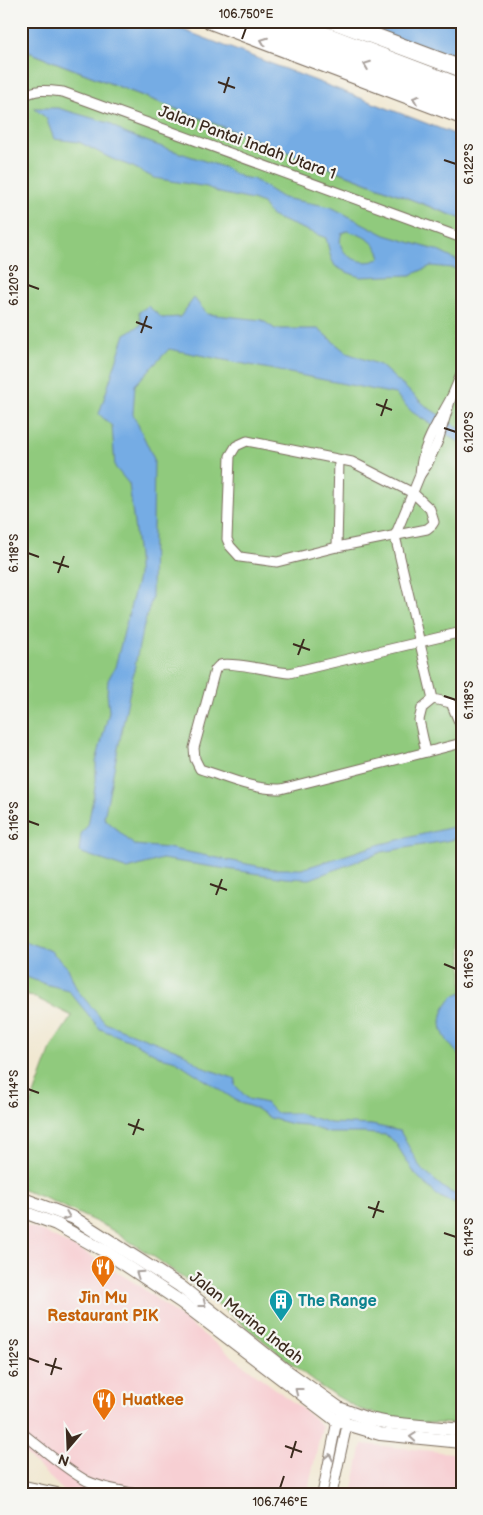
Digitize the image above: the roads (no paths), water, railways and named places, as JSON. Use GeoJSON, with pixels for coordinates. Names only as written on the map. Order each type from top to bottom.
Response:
{"type":"FeatureCollection","features":[{"type":"Feature","properties":{"kind":"highway"},"geometry":{"type":"LineString","coordinates":[[211,21],[462,116]]}},
{"type":"Feature","properties":{"kind":"highway"},"geometry":{"type":"LineString","coordinates":[[252,21],[462,101]]}},
{"type":"Feature","properties":{"kind":"highway"},"geometry":{"type":"LineString","coordinates":[[289,21],[462,87]]}},
{"type":"Feature","properties":{"kind":"highway"},"geometry":{"type":"LineString","coordinates":[[334,21],[462,69]]}},
{"type":"Feature","properties":{"kind":"main road","name":"Jalan Marina Indah"},"geometry":{"type":"LineString","coordinates":[[21,1198],[74,1218],[180,1286],[284,1369],[341,1418],[368,1419],[462,1430]]}},
{"type":"Feature","properties":{"kind":"main road","name":"Jalan Marina Indah"},"geometry":{"type":"LineString","coordinates":[[21,1211],[56,1224],[106,1252],[196,1313],[341,1418],[380,1434],[462,1442]]}},
{"type":"Feature","properties":{"kind":"street","name":"Jalan Pantai Indah Utara 1"},"geometry":{"type":"LineString","coordinates":[[21,98],[29,92],[46,90],[63,92],[462,238]]}},
{"type":"Feature","properties":{"kind":"street"},"geometry":{"type":"LineString","coordinates":[[433,699],[395,536],[420,475],[420,463],[434,438],[462,373]]}},
{"type":"Feature","properties":{"kind":"street"},"geometry":{"type":"LineString","coordinates":[[247,441],[339,460],[352,462],[413,493],[430,509],[434,522],[432,525],[427,529],[337,547],[277,562],[240,557],[230,546],[228,539],[230,456],[236,446],[247,441]]}},
{"type":"Feature","properties":{"kind":"street"},"geometry":{"type":"LineString","coordinates":[[337,547],[339,460]]}},
{"type":"Feature","properties":{"kind":"street"},"geometry":{"type":"LineString","coordinates":[[462,632],[289,673],[227,663],[219,665],[214,670],[194,748],[195,759],[200,769],[257,787],[281,789],[462,743]]}},
{"type":"Feature","properties":{"kind":"street"},"geometry":{"type":"LineString","coordinates":[[433,699],[451,703],[462,734]]}},
{"type":"Feature","properties":{"kind":"street"},"geometry":{"type":"LineString","coordinates":[[426,752],[419,720],[422,708],[433,699]]}},
{"type":"Feature","properties":{"kind":"street"},"geometry":{"type":"LineString","coordinates":[[322,1494],[341,1418]]}},
{"type":"Feature","properties":{"kind":"street"},"geometry":{"type":"LineString","coordinates":[[332,1494],[341,1418]]}},
{"type":"Feature","properties":{"kind":"street"},"geometry":{"type":"LineString","coordinates":[[21,1432],[87,1481],[136,1494]]}},
{"type":"Feature","properties":{"kind":"street"},"geometry":{"type":"LineString","coordinates":[[21,1484],[63,1494]]}},
{"type":"Feature","properties":{"kind":"water"},"geometry":{"type":"Polygon","coordinates":[[[21,21],[160,21],[462,137],[462,219],[21,49],[21,21]]]}},
{"type":"Feature","properties":{"kind":"water"},"geometry":{"type":"Polygon","coordinates":[[[339,21],[462,21],[462,67],[339,21]]]}},
{"type":"Feature","properties":{"kind":"water"},"geometry":{"type":"Polygon","coordinates":[[[34,108],[58,108],[109,123],[124,133],[223,167],[241,177],[253,179],[283,198],[331,207],[385,235],[436,250],[462,263],[462,269],[431,266],[411,275],[360,277],[335,266],[326,238],[271,216],[263,204],[220,193],[207,187],[154,178],[79,142],[54,139],[46,118],[34,108]],[[347,231],[342,233],[340,241],[346,254],[359,261],[367,262],[375,261],[381,257],[379,251],[372,243],[347,231]]]}},
{"type":"Feature","properties":{"kind":"water"},"geometry":{"type":"Polygon","coordinates":[[[194,298],[207,314],[262,320],[275,329],[318,329],[347,353],[380,365],[427,407],[462,430],[462,444],[412,412],[395,394],[169,349],[135,385],[133,414],[154,459],[152,598],[141,636],[104,818],[134,845],[168,848],[272,869],[302,869],[381,844],[462,825],[462,836],[451,840],[382,852],[310,879],[285,878],[162,859],[128,869],[79,852],[81,834],[88,825],[96,782],[96,762],[109,712],[108,680],[115,667],[138,577],[138,556],[129,484],[115,467],[112,426],[99,414],[125,334],[141,325],[139,312],[148,306],[162,318],[180,317],[194,298]]]}},
{"type":"Feature","properties":{"kind":"water"},"geometry":{"type":"Polygon","coordinates":[[[21,940],[51,951],[68,968],[77,990],[105,1023],[182,1052],[204,1068],[236,1079],[235,1085],[248,1099],[266,1103],[276,1113],[298,1113],[330,1123],[372,1125],[400,1131],[421,1169],[445,1189],[462,1198],[462,1207],[438,1196],[415,1174],[395,1142],[386,1135],[329,1133],[306,1125],[292,1124],[270,1118],[255,1108],[240,1103],[176,1061],[161,1057],[133,1042],[100,1029],[68,990],[21,975],[21,940]]]}},
{"type":"Feature","properties":{"kind":"water"},"geometry":{"type":"Polygon","coordinates":[[[462,992],[462,1058],[444,1035],[441,1022],[448,1002],[462,992]]]}},
{"type":"Feature","properties":{"kind":"place","name":"Jin Mu Restaurant PIK"},"geometry":{"type":"Point","coordinates":[103,1288]}},
{"type":"Feature","properties":{"kind":"place","name":"The Range"},"geometry":{"type":"Point","coordinates":[281,1322]}},
{"type":"Feature","properties":{"kind":"place","name":"Huatkee"},"geometry":{"type":"Point","coordinates":[104,1421]}}]}
